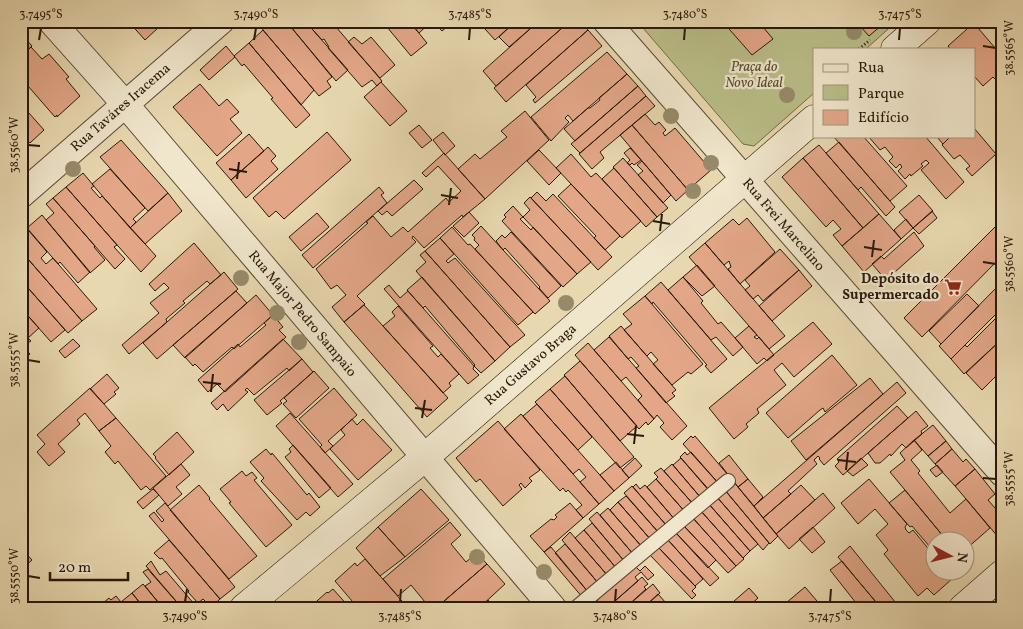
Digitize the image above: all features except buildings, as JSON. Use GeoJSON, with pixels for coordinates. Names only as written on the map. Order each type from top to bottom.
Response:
{"type":"FeatureCollection","features":[{"type":"Feature","properties":{"kind":"street","name":"Rua Major Pedro Sampaio"},"geometry":{"type":"LineString","coordinates":[[51,21],[125,104],[553,608]]}},
{"type":"Feature","properties":{"kind":"street","name":"Rua Taváres Iracema"},"geometry":{"type":"LineString","coordinates":[[21,195],[221,21]]}},
{"type":"Feature","properties":{"kind":"street","name":"Rua Frei Marcelino"},"geometry":{"type":"LineString","coordinates":[[606,21],[1002,473]]}},
{"type":"Feature","properties":{"kind":"street"},"geometry":{"type":"LineString","coordinates":[[896,48],[927,21]]}},
{"type":"Feature","properties":{"kind":"street","name":"Rua Gustavo Braga"},"geometry":{"type":"LineString","coordinates":[[244,608],[424,458],[813,120]]}},
{"type":"Feature","properties":{"kind":"street"},"geometry":{"type":"LineString","coordinates":[[963,608],[1002,574]]}},
{"type":"Feature","properties":{"kind":"lane"},"geometry":{"type":"LineString","coordinates":[[576,608],[728,482]]}},
{"type":"Feature","properties":{"kind":"green space","name":"Praça do Novo Ideal"},"geometry":{"type":"Polygon","coordinates":[[[637,21],[897,21],[867,48],[813,48],[813,94],[754,146],[743,144],[637,21]]]}},
{"type":"Feature","properties":{"kind":"place","name":"Depósito do Supermercado"},"geometry":{"type":"Point","coordinates":[953,287]}}]}
